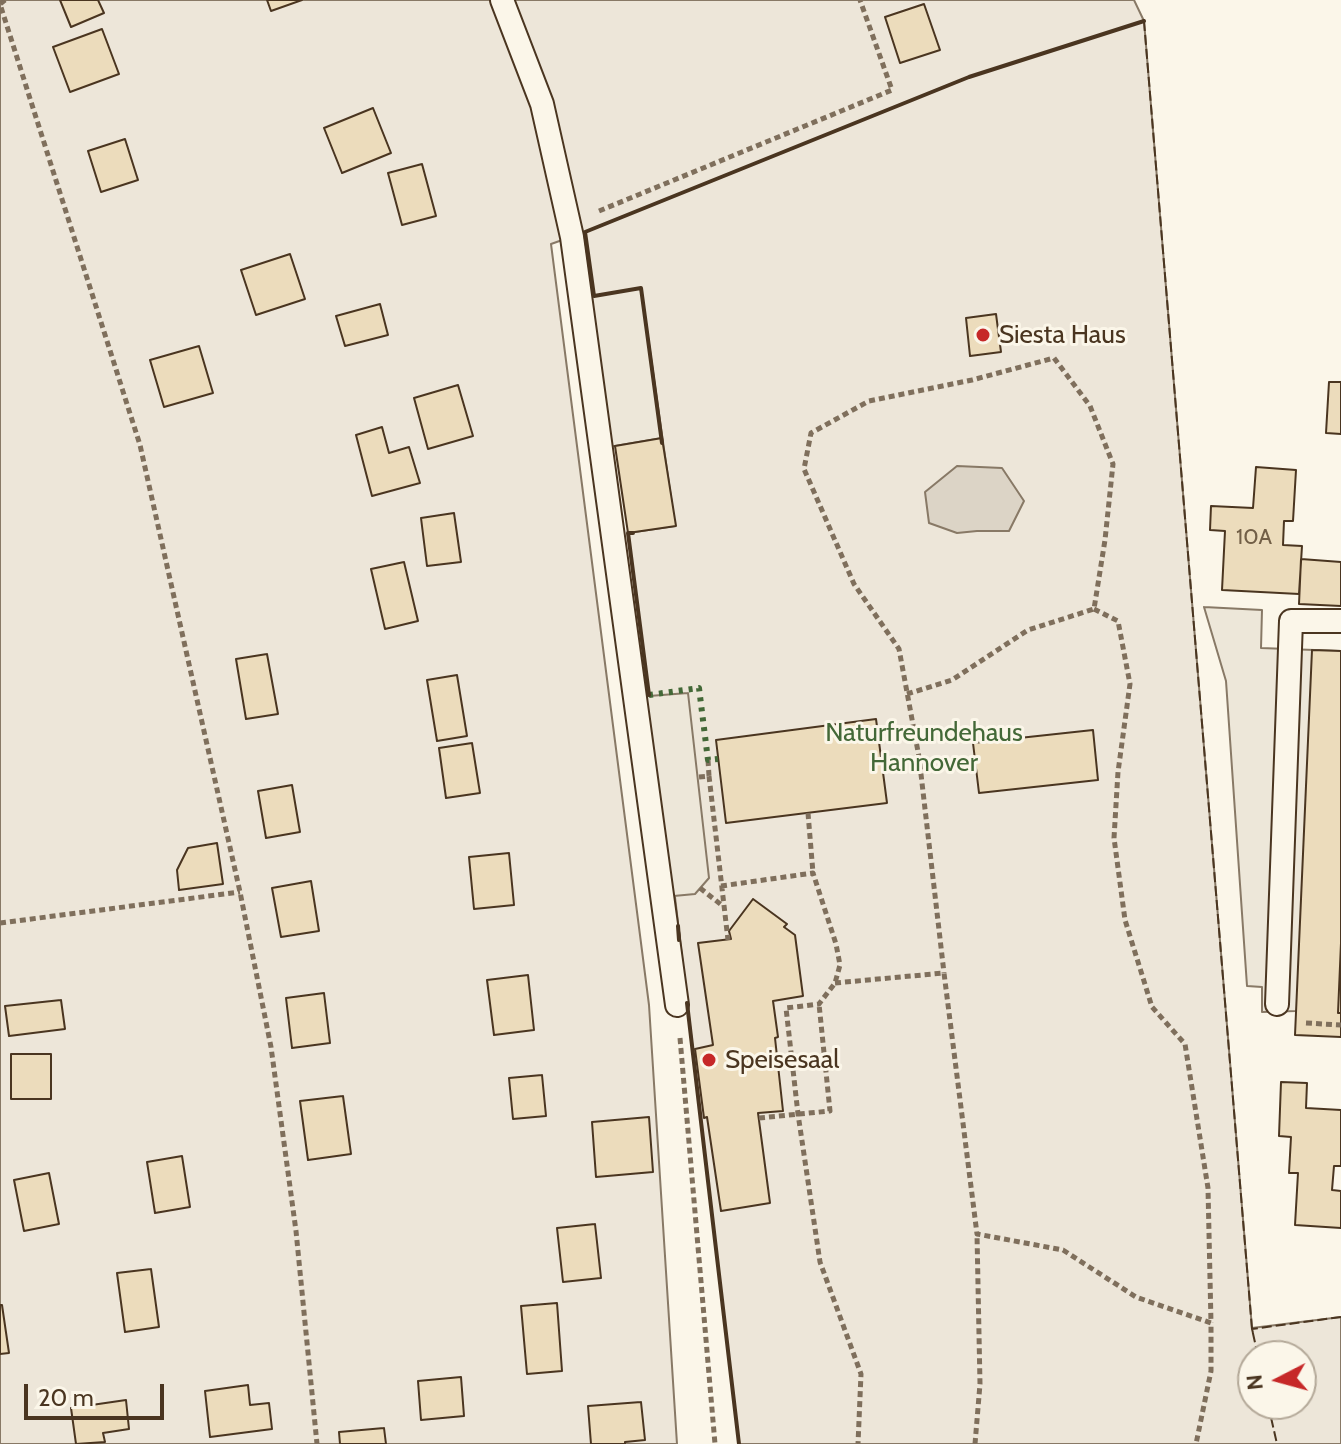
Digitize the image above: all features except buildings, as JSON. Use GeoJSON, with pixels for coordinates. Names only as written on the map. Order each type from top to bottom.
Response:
{"type":"FeatureCollection","features":[{"type":"Feature","properties":{"kind":"lane"},"geometry":{"type":"LineString","coordinates":[[502,0],[542,104],[572,237],[677,1005]]}},
{"type":"Feature","properties":{"kind":"lane"},"geometry":{"type":"LineString","coordinates":[[1277,1004],[1291,621],[1341,621]]}},
{"type":"Feature","properties":{"kind":"path"},"geometry":{"type":"LineString","coordinates":[[5,0],[0,4],[140,445],[240,892],[271,1047],[296,1231],[317,1444]]}},
{"type":"Feature","properties":{"kind":"path"},"geometry":{"type":"LineString","coordinates":[[569,223],[892,90],[860,0]]}},
{"type":"Feature","properties":{"kind":"path"},"geometry":{"type":"LineString","coordinates":[[975,1444],[980,1384],[977,1234],[919,757],[899,649],[854,584],[804,469],[811,433],[869,401],[972,380],[1054,358],[1090,406],[1113,464],[1094,609]]}},
{"type":"Feature","properties":{"kind":"path"},"geometry":{"type":"LineString","coordinates":[[907,694],[952,680],[1028,630],[1094,609],[1118,621],[1130,684],[1118,772],[1114,838],[1125,920],[1152,1007],[1185,1044],[1208,1188],[1211,1371],[1196,1444]]}},
{"type":"Feature","properties":{"kind":"path"},"geometry":{"type":"LineString","coordinates":[[708,760],[728,940]]}},
{"type":"Feature","properties":{"kind":"path"},"geometry":{"type":"LineString","coordinates":[[699,777],[709,776]]}},
{"type":"Feature","properties":{"kind":"path"},"geometry":{"type":"LineString","coordinates":[[759,1118],[830,1111],[819,1004],[835,983],[840,965],[813,873],[808,813]]}},
{"type":"Feature","properties":{"kind":"path"},"geometry":{"type":"LineString","coordinates":[[721,886],[813,873]]}},
{"type":"Feature","properties":{"kind":"path"},"geometry":{"type":"LineString","coordinates":[[700,888],[724,907]]}},
{"type":"Feature","properties":{"kind":"path"},"geometry":{"type":"LineString","coordinates":[[0,923],[240,892]]}},
{"type":"Feature","properties":{"kind":"path"},"geometry":{"type":"LineString","coordinates":[[835,983],[944,973]]}},
{"type":"Feature","properties":{"kind":"path"},"geometry":{"type":"LineString","coordinates":[[819,1004],[786,1008],[820,1262],[861,1374],[858,1444]]}},
{"type":"Feature","properties":{"kind":"path"},"geometry":{"type":"LineString","coordinates":[[677,1005],[715,1444]]}},
{"type":"Feature","properties":{"kind":"path"},"geometry":{"type":"LineString","coordinates":[[977,1234],[1063,1250],[1136,1297],[1211,1323]]}},
{"type":"Feature","properties":{"kind":"green space","name":"Naturfreundehaus Hannover"},"geometry":{"type":"Polygon","coordinates":[[[0,0],[1134,0],[1144,21],[1252,1328],[1341,1317],[1341,1444],[739,1444],[675,897],[663,897],[649,695],[628,533],[675,526],[641,288],[594,296],[585,232],[551,244],[649,1005],[677,1444],[0,1444],[0,0]]]}},
{"type":"Feature","properties":{"kind":"shaded area"},"geometry":{"type":"Polygon","coordinates":[[[641,288],[662,438],[602,446],[582,298],[641,288]]]}},
{"type":"Feature","properties":{"kind":"shaded area"},"geometry":{"type":"Polygon","coordinates":[[[957,466],[1002,468],[1024,501],[1009,531],[957,533],[929,523],[925,492],[957,466]]]}},
{"type":"Feature","properties":{"kind":"shaded area"},"geometry":{"type":"Polygon","coordinates":[[[1204,607],[1262,610],[1261,648],[1341,651],[1341,943],[1296,1011],[1262,1012],[1262,987],[1247,986],[1226,681],[1204,607]]]}},
{"type":"Feature","properties":{"kind":"shaded area"},"geometry":{"type":"Polygon","coordinates":[[[688,693],[709,878],[695,894],[663,897],[636,697],[688,693]]]}},
{"type":"Feature","properties":{"kind":"hedge"},"geometry":{"type":"LineString","coordinates":[[649,695],[699,688],[708,760],[718,759]]}},
{"type":"Feature","properties":{"kind":"fence"},"geometry":{"type":"LineString","coordinates":[[1144,21],[1254,1340]]}},
{"type":"Feature","properties":{"kind":"fence"},"geometry":{"type":"LineString","coordinates":[[1253,1333],[1252,1329],[1341,1317]]}},
{"type":"Feature","properties":{"kind":"fence"},"geometry":{"type":"LineString","coordinates":[[1272,1420],[1277,1444]]}},
{"type":"Feature","properties":{"kind":"wall"},"geometry":{"type":"LineString","coordinates":[[662,443],[641,288],[594,296],[585,232],[969,77],[1144,21]]}},
{"type":"Feature","properties":{"kind":"wall"},"geometry":{"type":"LineString","coordinates":[[633,533],[628,533],[649,695]]}},
{"type":"Feature","properties":{"kind":"wall"},"geometry":{"type":"LineString","coordinates":[[678,926],[679,940]]}},
{"type":"Feature","properties":{"kind":"wall"},"geometry":{"type":"LineString","coordinates":[[687,1003],[739,1444]]}},
{"type":"Feature","properties":{"kind":"place","name":"Siesta Haus"},"geometry":{"type":"Point","coordinates":[983,335]}},
{"type":"Feature","properties":{"kind":"place","name":"Speisesaal"},"geometry":{"type":"Point","coordinates":[709,1060]}}]}
